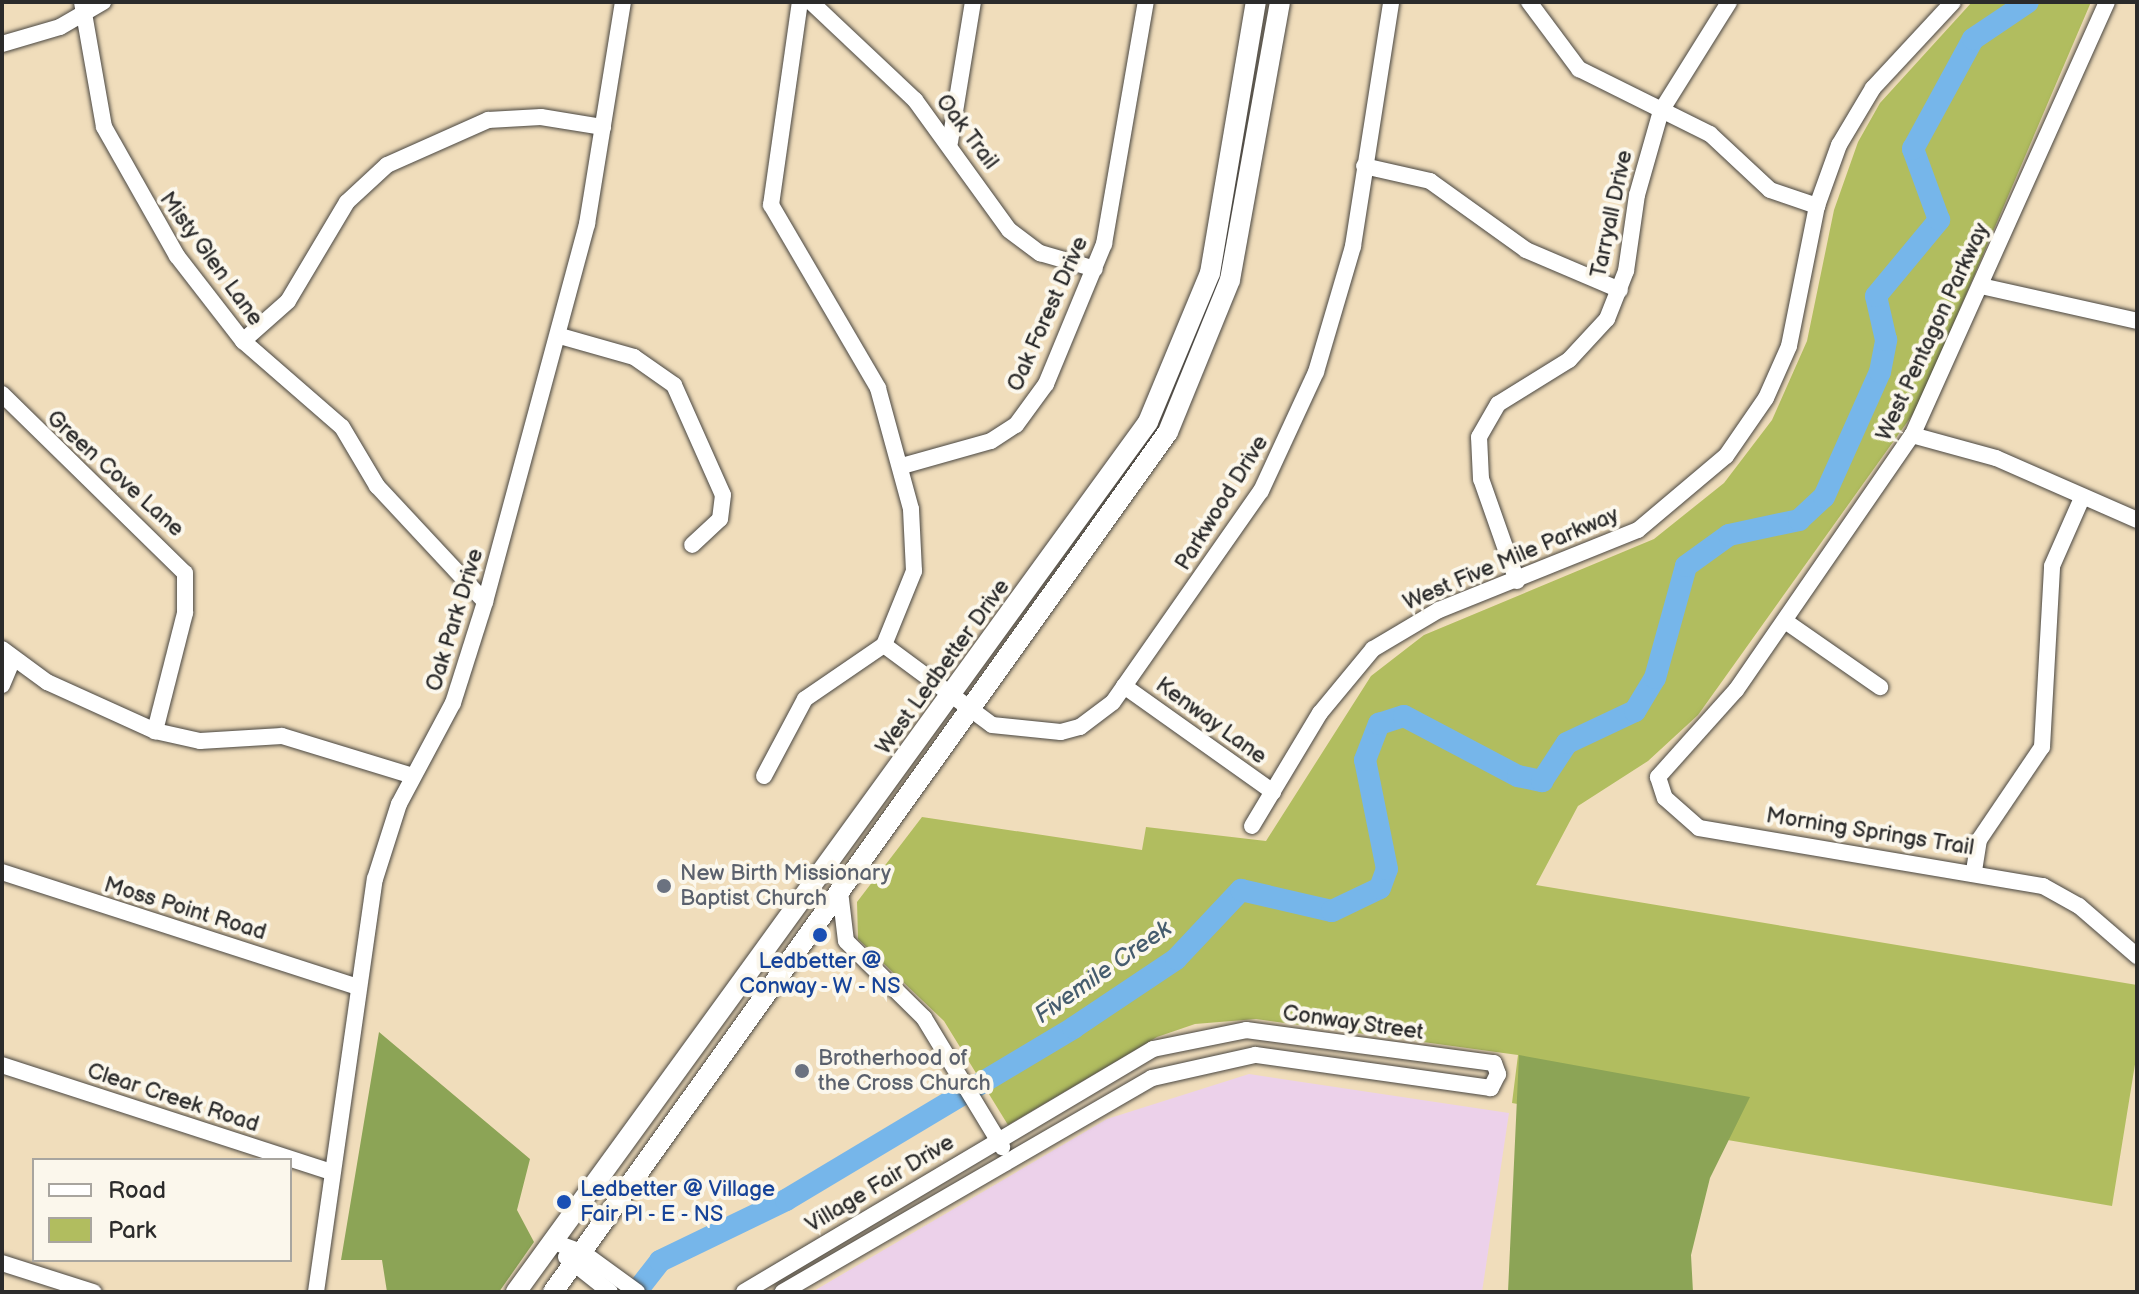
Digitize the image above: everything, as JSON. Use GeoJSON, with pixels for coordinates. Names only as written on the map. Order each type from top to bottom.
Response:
{"type":"FeatureCollection","features":[{"type":"Feature","properties":{"kind":"main road","name":"West Ledbetter Drive"},"geometry":{"type":"LineString","coordinates":[[516,1292],[1113,474],[1174,372],[1210,273],[1229,176],[1256,2]]}},
{"type":"Feature","properties":{"kind":"main road"},"geometry":{"type":"LineString","coordinates":[[553,1292],[585,1264],[840,891],[971,712],[1168,432],[1214,331],[1251,179],[1280,2]]}},
{"type":"Feature","properties":{"kind":"main road"},"geometry":{"type":"LineString","coordinates":[[1229,176],[1251,179]]}},
{"type":"Feature","properties":{"kind":"street"},"geometry":{"type":"LineString","coordinates":[[2,44],[82,8],[103,2]]}},
{"type":"Feature","properties":{"kind":"street","name":"Oak Park Drive"},"geometry":{"type":"LineString","coordinates":[[316,1292],[356,986],[378,865],[413,776],[453,703],[485,602],[560,336],[603,127],[623,2]]}},
{"type":"Feature","properties":{"kind":"street"},"geometry":{"type":"LineString","coordinates":[[764,776],[805,699],[884,645],[914,571],[902,466],[849,330],[774,220],[771,190],[800,2]]}},
{"type":"Feature","properties":{"kind":"street","name":"Oak Trail"},"geometry":{"type":"LineString","coordinates":[[811,2],[950,142],[1024,244],[1095,269]]}},
{"type":"Feature","properties":{"kind":"street"},"geometry":{"type":"LineString","coordinates":[[950,142],[973,2]]}},
{"type":"Feature","properties":{"kind":"street","name":"Oak Forest Drive"},"geometry":{"type":"LineString","coordinates":[[902,466],[974,448],[1016,425],[1046,384],[1095,269],[1114,202],[1146,2]]}},
{"type":"Feature","properties":{"kind":"street","name":"Parkwood Drive"},"geometry":{"type":"LineString","coordinates":[[884,645],[971,712],[1015,731],[1061,732],[1099,716],[1124,686],[1232,537],[1289,439],[1341,294],[1391,2]]}},
{"type":"Feature","properties":{"kind":"street"},"geometry":{"type":"LineString","coordinates":[[1529,2],[1579,69],[1710,134],[1770,190],[1817,206]]}},
{"type":"Feature","properties":{"kind":"street","name":"Tarryall Drive"},"geometry":{"type":"LineString","coordinates":[[1517,581],[1481,479],[1479,437],[1498,404],[1587,343],[1620,290],[1661,111],[1729,2]]}},
{"type":"Feature","properties":{"kind":"street","name":"West Five Mile Parkway"},"geometry":{"type":"LineString","coordinates":[[1252,826],[1344,679],[1373,649],[1439,610],[1638,530],[1706,479],[1746,431],[1789,346],[1817,206],[1839,145],[1866,98],[1953,2]]}},
{"type":"Feature","properties":{"kind":"street","name":"West Pentagon Parkway"},"geometry":{"type":"LineString","coordinates":[[1702,736],[1912,435],[2107,2]]}},
{"type":"Feature","properties":{"kind":"street","name":"Misty Glen Lane"},"geometry":{"type":"LineString","coordinates":[[82,8],[116,157],[177,256],[243,341],[342,427],[377,486],[485,602]]}},
{"type":"Feature","properties":{"kind":"street"},"geometry":{"type":"LineString","coordinates":[[243,341],[288,301],[347,202],[387,165],[488,120],[541,117],[603,127]]}},
{"type":"Feature","properties":{"kind":"street"},"geometry":{"type":"LineString","coordinates":[[1364,166],[1430,181],[1526,250],[1620,290]]}},
{"type":"Feature","properties":{"kind":"street"},"geometry":{"type":"LineString","coordinates":[[1981,286],[2137,321]]}},
{"type":"Feature","properties":{"kind":"street"},"geometry":{"type":"LineString","coordinates":[[560,336],[634,357],[674,385],[723,495],[720,519],[692,545]]}},
{"type":"Feature","properties":{"kind":"street","name":"Green Cove Lane"},"geometry":{"type":"LineString","coordinates":[[2,394],[185,573],[185,613],[155,731]]}},
{"type":"Feature","properties":{"kind":"street"},"geometry":{"type":"LineString","coordinates":[[1912,435],[1996,458],[2137,520]]}},
{"type":"Feature","properties":{"kind":"street"},"geometry":{"type":"LineString","coordinates":[[1974,871],[1979,840],[2042,747],[2051,693],[2051,576],[2082,498]]}},
{"type":"Feature","properties":{"kind":"street"},"geometry":{"type":"LineString","coordinates":[[1785,621],[1880,687]]}},
{"type":"Feature","properties":{"kind":"street"},"geometry":{"type":"LineString","coordinates":[[2,685],[8,654],[97,709],[155,731],[200,741],[282,736],[413,776]]}},
{"type":"Feature","properties":{"kind":"street","name":"Kenway Lane"},"geometry":{"type":"LineString","coordinates":[[1124,686],[1273,792]]}},
{"type":"Feature","properties":{"kind":"street","name":"Morning Springs Trail"},"geometry":{"type":"LineString","coordinates":[[1702,736],[1658,777],[1665,798],[1699,828],[1974,871],[2043,886],[2079,906],[2137,956]]}},
{"type":"Feature","properties":{"kind":"street","name":"Moss Point Road"},"geometry":{"type":"LineString","coordinates":[[2,872],[356,986]]}},
{"type":"Feature","properties":{"kind":"street"},"geometry":{"type":"LineString","coordinates":[[840,891],[846,941],[943,1045],[1009,1160]]}},
{"type":"Feature","properties":{"kind":"street","name":"Conway Street"},"geometry":{"type":"LineString","coordinates":[[998,1140],[1153,1049],[1246,1030],[1494,1063],[1498,1074],[1491,1088],[1255,1055],[1219,1059],[1152,1078],[1009,1160]]}},
{"type":"Feature","properties":{"kind":"street","name":"Clear Creek Road"},"geometry":{"type":"LineString","coordinates":[[2,1065],[288,1158]]}},
{"type":"Feature","properties":{"kind":"street","name":"Village Fair Drive"},"geometry":{"type":"LineString","coordinates":[[744,1292],[998,1140]]}},
{"type":"Feature","properties":{"kind":"street","name":"Clear Creek Road"},"geometry":{"type":"LineString","coordinates":[[292,1159],[331,1172]]}},
{"type":"Feature","properties":{"kind":"street","name":"Village Fair Drive"},"geometry":{"type":"LineString","coordinates":[[783,1292],[1009,1160]]}},
{"type":"Feature","properties":{"kind":"street"},"geometry":{"type":"LineString","coordinates":[[551,1241],[585,1264],[637,1292]]}},
{"type":"Feature","properties":{"kind":"street"},"geometry":{"type":"LineString","coordinates":[[2,1263],[93,1292]]}},
{"type":"Feature","properties":{"kind":"street"},"geometry":{"type":"LineString","coordinates":[[585,1264],[610,1292]]}},
{"type":"Feature","properties":{"kind":"shaded area"},"geometry":{"type":"Polygon","coordinates":[[[1249,1074],[1509,1113],[1482,1292],[812,1292],[1107,1119],[1249,1074]]]}},
{"type":"Feature","properties":{"kind":"green space"},"geometry":{"type":"Polygon","coordinates":[[[1972,2],[2091,2],[1918,407],[1698,715],[1648,761],[1578,806],[1536,885],[2137,985],[2137,1052],[2112,1206],[1512,1103],[1518,1055],[1256,1019],[1195,1024],[1157,1037],[1008,1125],[944,1021],[858,939],[857,902],[922,817],[1142,850],[1146,827],[1266,841],[1371,676],[1424,635],[1654,539],[1724,483],[1772,420],[1807,341],[1834,210],[1858,142],[1880,103],[1972,2]]]}},
{"type":"Feature","properties":{"kind":"green space"},"geometry":{"type":"Polygon","coordinates":[[[379,1032],[530,1159],[517,1210],[534,1242],[499,1292],[387,1292],[382,1260],[341,1260],[379,1032]]]}},
{"type":"Feature","properties":{"kind":"green space"},"geometry":{"type":"Polygon","coordinates":[[[1519,1055],[1750,1097],[1710,1178],[1691,1255],[1693,1292],[1508,1292],[1519,1055]]]}},
{"type":"Feature","properties":{"kind":"waterway","name":"Fivemile Creek"},"geometry":{"type":"LineString","coordinates":[[636,1292],[660,1261],[786,1200],[1073,1028],[1176,959],[1241,890],[1332,911],[1380,888],[1387,869],[1365,760],[1379,724],[1404,716],[1518,776],[1542,781],[1567,743],[1635,711],[1655,678],[1686,566],[1729,535],[1799,520],[1824,497],[1880,372],[1886,340],[1876,296],[1939,220],[1913,149],[1973,39],[2028,2]]}},
{"type":"Feature","properties":{"kind":"place","name":"New Birth Missionary Baptist Church"},"geometry":{"type":"Point","coordinates":[664,886]}},
{"type":"Feature","properties":{"kind":"place","name":"Ledbetter @ Conway - W - NS"},"geometry":{"type":"Point","coordinates":[820,935]}},
{"type":"Feature","properties":{"kind":"place","name":"Brotherhood of the Cross Church"},"geometry":{"type":"Point","coordinates":[802,1071]}},
{"type":"Feature","properties":{"kind":"place","name":"Ledbetter @ Village Fair Pl - E - NS"},"geometry":{"type":"Point","coordinates":[564,1202]}}]}
